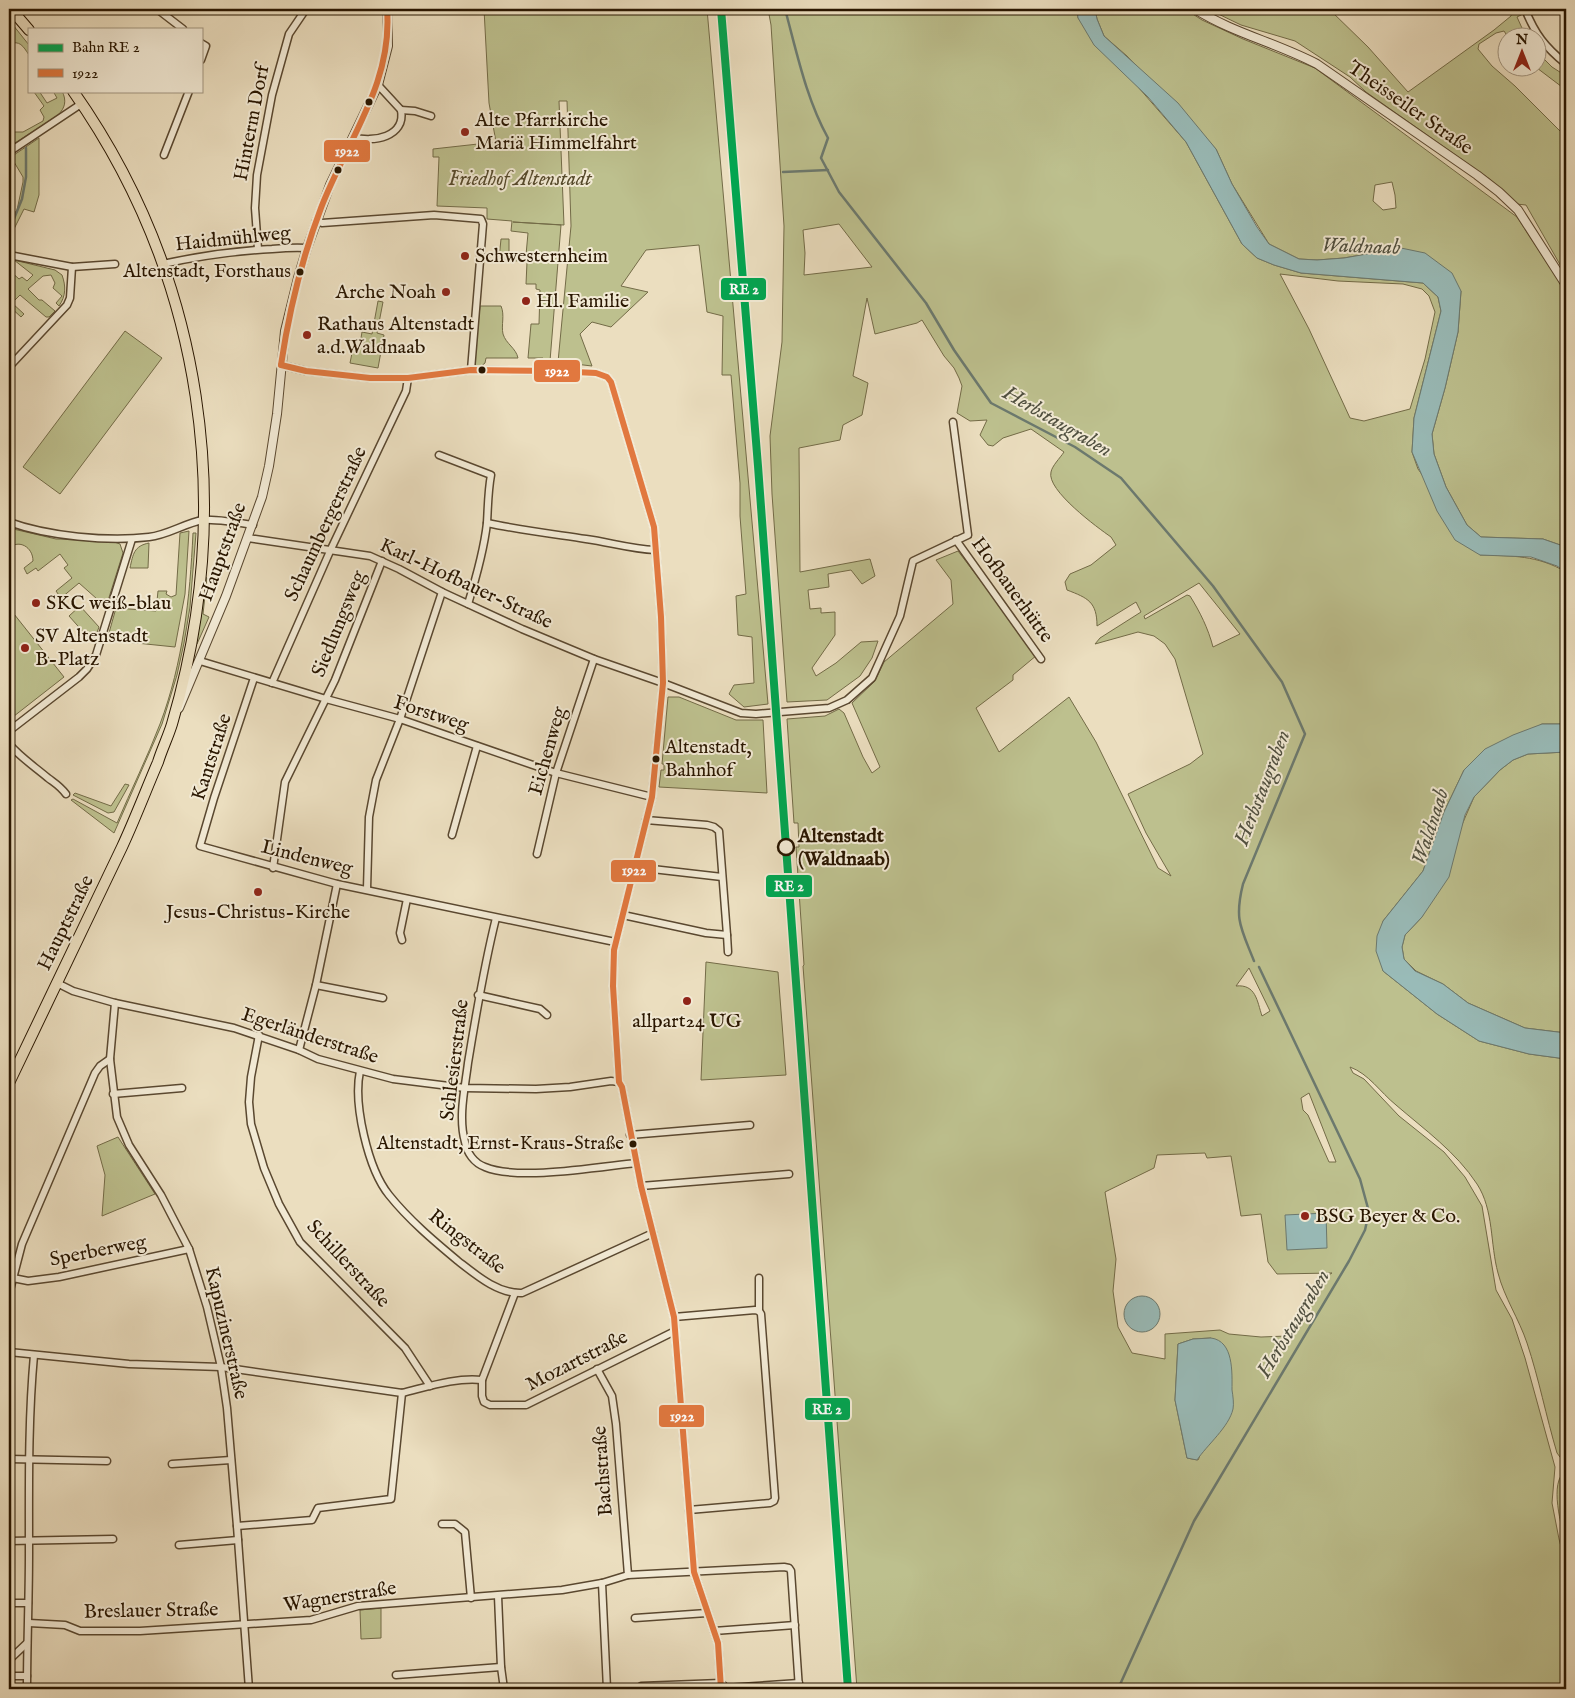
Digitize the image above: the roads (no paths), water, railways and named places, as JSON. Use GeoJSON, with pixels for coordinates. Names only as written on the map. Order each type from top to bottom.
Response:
{"type":"FeatureCollection","features":[{"type":"Feature","properties":{"kind":"main road"},"geometry":{"type":"LineString","coordinates":[[11,9],[28,29]]}},
{"type":"Feature","properties":{"kind":"main road"},"geometry":{"type":"LineString","coordinates":[[73,92],[122,169],[147,222],[163,264],[185,335],[196,397],[202,448],[202,553],[192,638],[172,726]]}},
{"type":"Feature","properties":{"kind":"main road","name":"Hauptstraße"},"geometry":{"type":"LineString","coordinates":[[9,1083],[138,812],[172,726]]}},
{"type":"Feature","properties":{"kind":"street"},"geometry":{"type":"LineString","coordinates":[[158,9],[182,28]]}},
{"type":"Feature","properties":{"kind":"street","name":"Hinterm Dorf"},"geometry":{"type":"LineString","coordinates":[[258,249],[255,208],[257,176],[272,95],[289,34],[306,9]]}},
{"type":"Feature","properties":{"kind":"street","name":"Hauptstraße"},"geometry":{"type":"LineString","coordinates":[[172,726],[200,661],[253,525],[269,466],[278,414],[281,365],[289,315],[307,248],[330,185],[378,85],[388,46],[387,9]]}},
{"type":"Feature","properties":{"kind":"street","name":"Theisseiler Straße"},"geometry":{"type":"LineString","coordinates":[[1195,9],[1224,25],[1294,52],[1317,64],[1477,175],[1518,210],[1566,285]]}},
{"type":"Feature","properties":{"kind":"street"},"geometry":{"type":"LineString","coordinates":[[1525,9],[1533,28],[1550,51],[1566,64]]}},
{"type":"Feature","properties":{"kind":"street"},"geometry":{"type":"LineString","coordinates":[[202,44],[206,46],[202,57]]}},
{"type":"Feature","properties":{"kind":"street"},"geometry":{"type":"LineString","coordinates":[[353,137],[367,140],[382,138],[398,127],[401,121],[401,110],[378,85]]}},
{"type":"Feature","properties":{"kind":"street"},"geometry":{"type":"LineString","coordinates":[[164,155],[189,92]]}},
{"type":"Feature","properties":{"kind":"street"},"geometry":{"type":"LineString","coordinates":[[9,152],[81,104]]}},
{"type":"Feature","properties":{"kind":"street"},"geometry":{"type":"LineString","coordinates":[[401,110],[415,111],[431,116]]}},
{"type":"Feature","properties":{"kind":"street"},"geometry":{"type":"LineString","coordinates":[[316,222],[370,221],[434,215],[481,219],[483,224],[471,370]]}},
{"type":"Feature","properties":{"kind":"street","name":"Haidmühlweg"},"geometry":{"type":"LineString","coordinates":[[163,264],[223,253],[258,249],[307,248]]}},
{"type":"Feature","properties":{"kind":"street"},"geometry":{"type":"LineString","coordinates":[[9,255],[72,267],[115,264]]}},
{"type":"Feature","properties":{"kind":"street"},"geometry":{"type":"LineString","coordinates":[[9,368],[67,305],[70,298],[72,267]]}},
{"type":"Feature","properties":{"kind":"street"},"geometry":{"type":"LineString","coordinates":[[281,365],[306,371],[370,378],[408,378],[471,370],[555,371],[596,373],[607,377],[611,382],[654,527],[661,617],[663,683],[652,797],[615,942],[613,986],[618,1082],[622,1087],[641,1186],[674,1317],[694,1572],[718,1643],[721,1686]]}},
{"type":"Feature","properties":{"kind":"street","name":"Schaumbergerstraße"},"geometry":{"type":"LineString","coordinates":[[272,683],[331,549],[406,391],[408,378]]}},
{"type":"Feature","properties":{"kind":"street","name":"Hofbauerhütte"},"geometry":{"type":"LineString","coordinates":[[663,683],[741,713],[756,714],[829,708],[847,700],[872,678],[900,616],[913,561],[968,535],[952,422]]}},
{"type":"Feature","properties":{"kind":"street"},"geometry":{"type":"LineString","coordinates":[[439,455],[491,475],[487,496],[487,523],[476,580],[468,604]]}},
{"type":"Feature","properties":{"kind":"street"},"geometry":{"type":"LineString","coordinates":[[9,522],[66,536],[132,539],[150,537],[203,520],[253,525]]}},
{"type":"Feature","properties":{"kind":"street"},"geometry":{"type":"LineString","coordinates":[[487,523],[526,531],[587,539],[637,550],[655,550]]}},
{"type":"Feature","properties":{"kind":"street","name":"Karl-Hofbauer-Straße"},"geometry":{"type":"LineString","coordinates":[[248,538],[370,556],[522,629],[663,683]]}},
{"type":"Feature","properties":{"kind":"street"},"geometry":{"type":"LineString","coordinates":[[9,731],[79,678],[96,655],[132,539]]}},
{"type":"Feature","properties":{"kind":"street","name":"Hofbauerhütte"},"geometry":{"type":"LineString","coordinates":[[956,540],[1041,659]]}},
{"type":"Feature","properties":{"kind":"street","name":"Siedlungsweg"},"geometry":{"type":"LineString","coordinates":[[274,868],[285,782],[336,680],[382,561]]}},
{"type":"Feature","properties":{"kind":"street"},"geometry":{"type":"LineString","coordinates":[[367,890],[369,817],[376,780],[400,719],[442,592]]}},
{"type":"Feature","properties":{"kind":"street","name":"Eichenweg"},"geometry":{"type":"LineString","coordinates":[[537,854],[556,773],[594,658]]}},
{"type":"Feature","properties":{"kind":"street","name":"Forstweg"},"geometry":{"type":"LineString","coordinates":[[200,661],[400,719],[556,773],[652,797]]}},
{"type":"Feature","properties":{"kind":"street","name":"Kantstraße"},"geometry":{"type":"LineString","coordinates":[[200,846],[254,678]]}},
{"type":"Feature","properties":{"kind":"street"},"geometry":{"type":"LineString","coordinates":[[9,744],[59,785],[66,794]]}},
{"type":"Feature","properties":{"kind":"street"},"geometry":{"type":"LineString","coordinates":[[452,835],[477,746]]}},
{"type":"Feature","properties":{"kind":"street"},"geometry":{"type":"LineString","coordinates":[[646,820],[707,825],[719,831],[721,835],[722,877],[728,952]]}},
{"type":"Feature","properties":{"kind":"street","name":"Lindenweg"},"geometry":{"type":"LineString","coordinates":[[200,846],[336,884],[615,942]]}},
{"type":"Feature","properties":{"kind":"street"},"geometry":{"type":"LineString","coordinates":[[635,867],[722,877]]}},
{"type":"Feature","properties":{"kind":"street"},"geometry":{"type":"LineString","coordinates":[[299,1050],[316,985],[336,884]]}},
{"type":"Feature","properties":{"kind":"street"},"geometry":{"type":"LineString","coordinates":[[402,940],[400,933],[407,899]]}},
{"type":"Feature","properties":{"kind":"street"},"geometry":{"type":"LineString","coordinates":[[623,914],[706,933],[727,935]]}},
{"type":"Feature","properties":{"kind":"street","name":"Schlesierstraße"},"geometry":{"type":"LineString","coordinates":[[496,918],[478,995],[465,1088],[463,1113],[465,1143],[469,1154],[483,1166],[497,1171],[543,1173],[636,1163]]}},
{"type":"Feature","properties":{"kind":"street","name":"Egerländerstraße"},"geometry":{"type":"LineString","coordinates":[[57,983],[73,991],[115,1003],[227,1026],[299,1050],[318,1059],[360,1071],[428,1084],[465,1088],[536,1089],[570,1087],[611,1081],[618,1082]]}},
{"type":"Feature","properties":{"kind":"street"},"geometry":{"type":"LineString","coordinates":[[316,985],[383,998]]}},
{"type":"Feature","properties":{"kind":"street"},"geometry":{"type":"LineString","coordinates":[[478,995],[540,1009],[547,1015]]}},
{"type":"Feature","properties":{"kind":"street","name":"Kapuzinerstraße"},"geometry":{"type":"LineString","coordinates":[[115,1003],[110,1059],[117,1117],[129,1145],[161,1195],[189,1249],[205,1299],[220,1367],[227,1408],[249,1689]]}},
{"type":"Feature","properties":{"kind":"street","name":"Schillerstraße"},"geometry":{"type":"LineString","coordinates":[[259,1036],[251,1077],[249,1102],[251,1124],[264,1168],[279,1204],[300,1242],[405,1348],[430,1386]]}},
{"type":"Feature","properties":{"kind":"street"},"geometry":{"type":"LineString","coordinates":[[9,1294],[22,1244],[95,1073],[100,1066],[110,1059]]}},
{"type":"Feature","properties":{"kind":"street","name":"Ringstraße"},"geometry":{"type":"LineString","coordinates":[[360,1071],[358,1088],[363,1134],[370,1158],[388,1194],[437,1244],[464,1266],[492,1285],[515,1293],[530,1290],[653,1233]]}},
{"type":"Feature","properties":{"kind":"street"},"geometry":{"type":"LineString","coordinates":[[113,1094],[182,1088]]}},
{"type":"Feature","properties":{"kind":"street"},"geometry":{"type":"LineString","coordinates":[[630,1135],[750,1125]]}},
{"type":"Feature","properties":{"kind":"street"},"geometry":{"type":"LineString","coordinates":[[641,1186],[788,1174]]}},
{"type":"Feature","properties":{"kind":"street","name":"Sperberweg"},"geometry":{"type":"LineString","coordinates":[[13,1278],[28,1281],[59,1277],[189,1249]]}},
{"type":"Feature","properties":{"kind":"street"},"geometry":{"type":"LineString","coordinates":[[689,1510],[770,1503],[775,1498],[761,1314],[759,1311],[759,1278]]}},
{"type":"Feature","properties":{"kind":"street"},"geometry":{"type":"LineString","coordinates":[[9,1352],[129,1364],[220,1367],[402,1393],[470,1379],[482,1380],[515,1293]]}},
{"type":"Feature","properties":{"kind":"street"},"geometry":{"type":"LineString","coordinates":[[674,1317],[759,1311]]}},
{"type":"Feature","properties":{"kind":"street","name":"Mozartstraße"},"geometry":{"type":"LineString","coordinates":[[482,1380],[484,1402],[490,1405],[526,1405],[675,1331]]}},
{"type":"Feature","properties":{"kind":"street"},"geometry":{"type":"LineString","coordinates":[[27,1689],[29,1624],[28,1459],[34,1355]]}},
{"type":"Feature","properties":{"kind":"street","name":"Bachstraße"},"geometry":{"type":"LineString","coordinates":[[597,1369],[612,1396],[628,1575]]}},
{"type":"Feature","properties":{"kind":"street"},"geometry":{"type":"LineString","coordinates":[[237,1526],[312,1520],[318,1508],[391,1499],[402,1393]]}},
{"type":"Feature","properties":{"kind":"street"},"geometry":{"type":"LineString","coordinates":[[9,1459],[107,1461]]}},
{"type":"Feature","properties":{"kind":"street"},"geometry":{"type":"LineString","coordinates":[[172,1464],[231,1460]]}},
{"type":"Feature","properties":{"kind":"street"},"geometry":{"type":"LineString","coordinates":[[442,1524],[455,1524],[465,1532],[472,1598]]}},
{"type":"Feature","properties":{"kind":"street"},"geometry":{"type":"LineString","coordinates":[[9,1541],[113,1539]]}},
{"type":"Feature","properties":{"kind":"street"},"geometry":{"type":"LineString","coordinates":[[179,1545],[238,1540]]}},
{"type":"Feature","properties":{"kind":"street","name":"Wagnerstraße"},"geometry":{"type":"LineString","coordinates":[[244,1625],[312,1620],[358,1606],[562,1590],[628,1575],[784,1567],[789,1568],[791,1571],[795,1625]]}},
{"type":"Feature","properties":{"kind":"street"},"geometry":{"type":"LineString","coordinates":[[602,1582],[607,1689]]}},
{"type":"Feature","properties":{"kind":"street"},"geometry":{"type":"LineString","coordinates":[[498,1596],[501,1667],[504,1689]]}},
{"type":"Feature","properties":{"kind":"street"},"geometry":{"type":"LineString","coordinates":[[9,1603],[28,1603]]}},
{"type":"Feature","properties":{"kind":"street"},"geometry":{"type":"LineString","coordinates":[[635,1618],[707,1613]]}},
{"type":"Feature","properties":{"kind":"street","name":"Breslauer Straße"},"geometry":{"type":"LineString","coordinates":[[29,1624],[65,1625],[88,1631],[140,1631],[244,1625]]}},
{"type":"Feature","properties":{"kind":"street"},"geometry":{"type":"LineString","coordinates":[[642,1686],[721,1686],[726,1688],[799,1686],[795,1625],[714,1630]]}},
{"type":"Feature","properties":{"kind":"street"},"geometry":{"type":"LineString","coordinates":[[9,1660],[27,1643]]}},
{"type":"Feature","properties":{"kind":"street"},"geometry":{"type":"LineString","coordinates":[[396,1675],[501,1667]]}},
{"type":"Feature","properties":{"kind":"street"},"geometry":{"type":"LineString","coordinates":[[9,1676],[27,1676]]}},
{"type":"Feature","properties":{"kind":"water"},"geometry":{"type":"Polygon","coordinates":[[[1077,9],[1095,9],[1104,36],[1178,103],[1216,149],[1232,184],[1269,244],[1299,259],[1317,260],[1344,258],[1401,248],[1425,253],[1452,273],[1461,291],[1458,332],[1432,434],[1434,454],[1446,487],[1467,525],[1481,537],[1543,539],[1566,547],[1566,572],[1557,566],[1531,557],[1480,555],[1455,540],[1437,511],[1412,452],[1414,418],[1441,311],[1438,297],[1423,283],[1301,273],[1257,258],[1242,244],[1186,142],[1148,97],[1094,45],[1078,18],[1077,9]]]}},
{"type":"Feature","properties":{"kind":"water"},"geometry":{"type":"Polygon","coordinates":[[[1542,724],[1566,724],[1566,752],[1528,754],[1513,760],[1500,770],[1474,797],[1465,815],[1449,877],[1422,917],[1405,935],[1402,947],[1404,959],[1415,971],[1443,984],[1468,1003],[1525,1028],[1566,1033],[1566,1059],[1529,1054],[1479,1041],[1437,1014],[1383,971],[1376,951],[1377,936],[1383,921],[1423,871],[1444,812],[1464,770],[1485,749],[1513,735],[1542,724]]]}},
{"type":"Feature","properties":{"kind":"water"},"geometry":{"type":"Polygon","coordinates":[[[1326,1213],[1327,1248],[1287,1250],[1285,1215],[1326,1213]]]}},
{"type":"Feature","properties":{"kind":"water"},"geometry":{"type":"Polygon","coordinates":[[[1142,1296],[1149,1297],[1155,1301],[1159,1307],[1159,1321],[1155,1327],[1149,1331],[1142,1332],[1135,1331],[1129,1327],[1125,1321],[1124,1314],[1125,1307],[1129,1301],[1135,1297],[1142,1296]]]}},
{"type":"Feature","properties":{"kind":"water"},"geometry":{"type":"Polygon","coordinates":[[[1211,1338],[1219,1340],[1228,1351],[1231,1367],[1233,1407],[1227,1422],[1197,1460],[1187,1458],[1175,1400],[1178,1344],[1193,1339],[1211,1338]]]}},
{"type":"Feature","properties":{"kind":"waterway","name":"Herbstaugraben"},"geometry":{"type":"LineString","coordinates":[[785,9],[808,91],[828,138],[821,158],[839,192],[926,303],[954,350],[991,403],[1075,447],[1121,478],[1213,586],[1282,682],[1305,734],[1243,884],[1240,896],[1240,924],[1254,961]]}},
{"type":"Feature","properties":{"kind":"waterway"},"geometry":{"type":"LineString","coordinates":[[9,231],[22,199],[26,177],[26,148]]}},
{"type":"Feature","properties":{"kind":"waterway"},"geometry":{"type":"LineString","coordinates":[[783,172],[828,170]]}},
{"type":"Feature","properties":{"kind":"waterway","name":"Herbstaugraben"},"geometry":{"type":"LineString","coordinates":[[1118,1689],[1194,1521],[1349,1261],[1365,1230],[1369,1212],[1360,1179],[1259,967]]}},
{"type":"Feature","properties":{"kind":"place","name":"Alte Pfarrkirche Mariä Himmelfahrt"},"geometry":{"type":"Point","coordinates":[465,132]}},
{"type":"Feature","properties":{"kind":"place","name":"Schwesternheim"},"geometry":{"type":"Point","coordinates":[465,256]}},
{"type":"Feature","properties":{"kind":"place","name":"Altenstadt, Forsthaus"},"geometry":{"type":"Point","coordinates":[300,272]}},
{"type":"Feature","properties":{"kind":"place","name":"Arche Noah"},"geometry":{"type":"Point","coordinates":[446,292]}},
{"type":"Feature","properties":{"kind":"place","name":"Hl. Familie"},"geometry":{"type":"Point","coordinates":[526,301]}},
{"type":"Feature","properties":{"kind":"place","name":"Rathaus Altenstadt a.d.Waldnaab"},"geometry":{"type":"Point","coordinates":[307,335]}},
{"type":"Feature","properties":{"kind":"place","name":"SKC weiß-blau"},"geometry":{"type":"Point","coordinates":[36,603]}},
{"type":"Feature","properties":{"kind":"place","name":"SV Altenstadt B-Platz"},"geometry":{"type":"Point","coordinates":[25,648]}},
{"type":"Feature","properties":{"kind":"place","name":"Altenstadt, Bahnhof"},"geometry":{"type":"Point","coordinates":[656,759]}},
{"type":"Feature","properties":{"kind":"place","name":"Altenstadt (Waldnaab)"},"geometry":{"type":"Point","coordinates":[786,847]}},
{"type":"Feature","properties":{"kind":"place","name":"Jesus-Christus-Kirche"},"geometry":{"type":"Point","coordinates":[258,892]}},
{"type":"Feature","properties":{"kind":"place","name":"allpart24 UG"},"geometry":{"type":"Point","coordinates":[687,1001]}},
{"type":"Feature","properties":{"kind":"place","name":"Altenstadt, Ernst-Kraus-Straße"},"geometry":{"type":"Point","coordinates":[633,1144]}},
{"type":"Feature","properties":{"kind":"place","name":"BSG Beyer & Co."},"geometry":{"type":"Point","coordinates":[1305,1216]}},
{"type":"Feature","properties":{"kind":"park label","name":"Friedhof Altenstadt"},"geometry":{"type":"Point","coordinates":[520,179]}},
{"type":"Feature","properties":{"kind":"water label","name":"Waldnaab"},"geometry":{"type":"Point","coordinates":[1361,247]}},
{"type":"Feature","properties":{"kind":"water label","name":"Waldnaab"},"geometry":{"type":"Point","coordinates":[1431,827]}}]}
